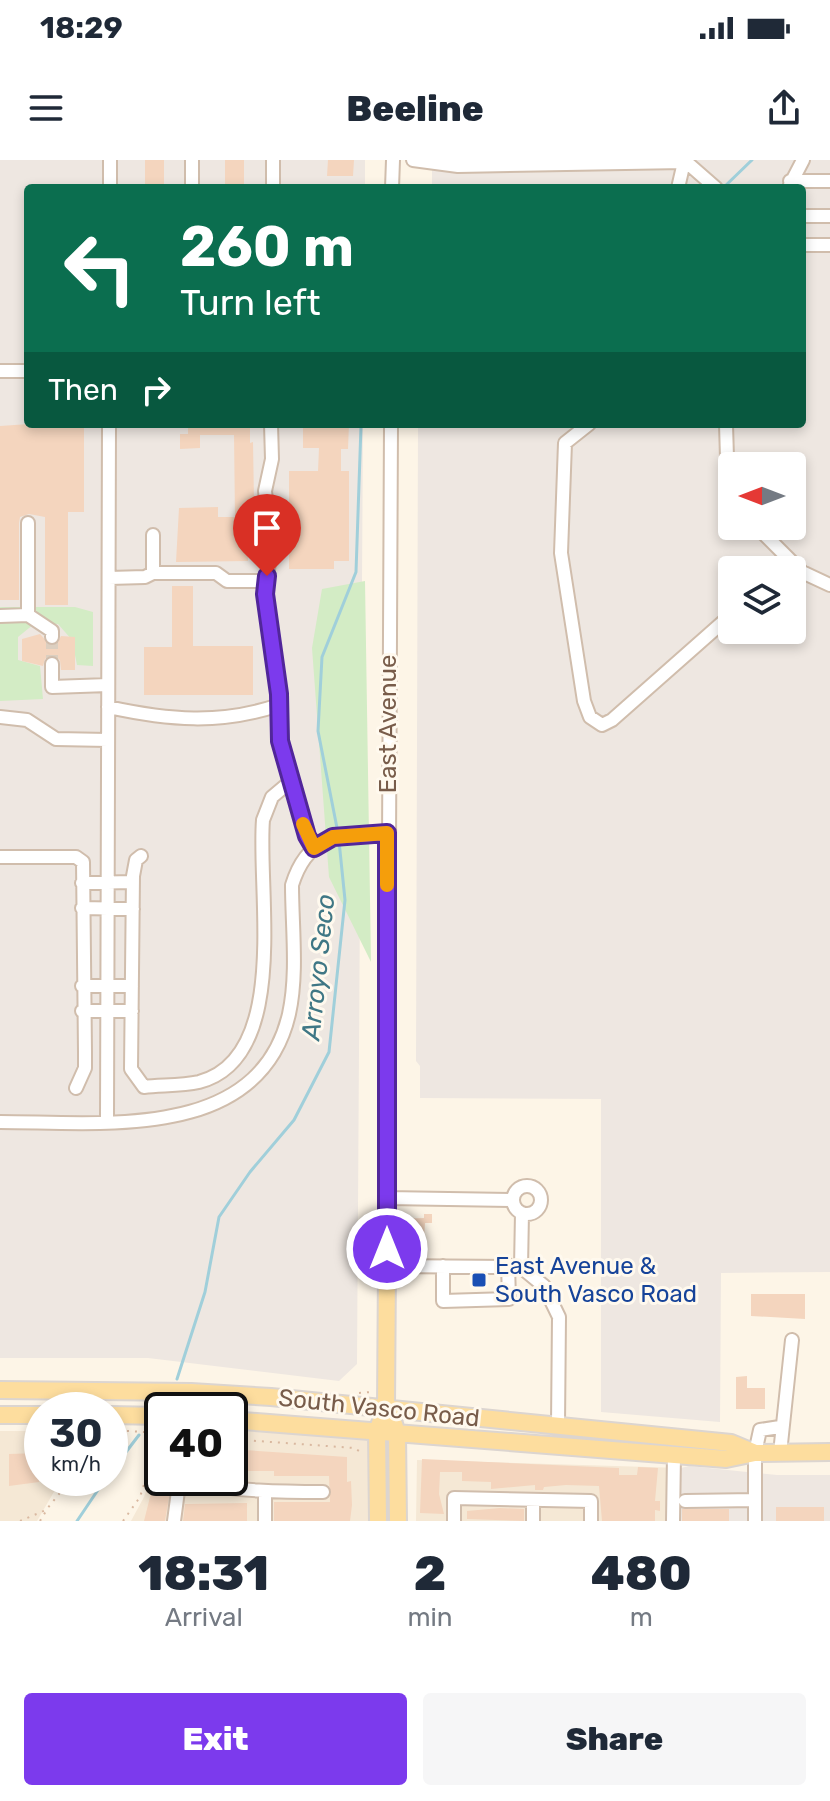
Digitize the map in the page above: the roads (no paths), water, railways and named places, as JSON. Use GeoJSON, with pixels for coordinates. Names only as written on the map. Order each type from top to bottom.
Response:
{"type":"FeatureCollection","features":[{"type":"Feature","properties":{"kind":"main road","name":"East Avenue"},"geometry":{"type":"LineString","coordinates":[[378,1521],[377,1431],[386,1408],[387,1266]]}},
{"type":"Feature","properties":{"kind":"main road","name":"South Vasco Road"},"geometry":{"type":"LineString","coordinates":[[0,1390],[191,1392],[386,1408],[731,1443],[755,1453]]}},
{"type":"Feature","properties":{"kind":"main road","name":"East Avenue"},"geometry":{"type":"LineString","coordinates":[[386,1408],[397,1433],[398,1521]]}},
{"type":"Feature","properties":{"kind":"main road"},"geometry":{"type":"LineString","coordinates":[[0,1415],[24,1415]]}},
{"type":"Feature","properties":{"kind":"main road","name":"South Vasco Road"},"geometry":{"type":"LineString","coordinates":[[248,1421],[726,1459],[755,1453],[830,1452]]}},
{"type":"Feature","properties":{"kind":"street"},"geometry":{"type":"LineString","coordinates":[[110,160],[110,184]]}},
{"type":"Feature","properties":{"kind":"street"},"geometry":{"type":"LineString","coordinates":[[192,160],[192,184]]}},
{"type":"Feature","properties":{"kind":"street"},"geometry":{"type":"LineString","coordinates":[[273,160],[273,184]]}},
{"type":"Feature","properties":{"kind":"street"},"geometry":{"type":"LineString","coordinates":[[392,184],[393,160]]}},
{"type":"Feature","properties":{"kind":"street"},"geometry":{"type":"LineString","coordinates":[[413,160],[458,166],[684,161],[712,184]]}},
{"type":"Feature","properties":{"kind":"street"},"geometry":{"type":"LineString","coordinates":[[790,184],[803,160]]}},
{"type":"Feature","properties":{"kind":"street"},"geometry":{"type":"LineString","coordinates":[[679,184],[684,161]]}},
{"type":"Feature","properties":{"kind":"street"},"geometry":{"type":"LineString","coordinates":[[790,184],[830,181]]}},
{"type":"Feature","properties":{"kind":"street"},"geometry":{"type":"LineString","coordinates":[[806,216],[830,216]]}},
{"type":"Feature","properties":{"kind":"street"},"geometry":{"type":"LineString","coordinates":[[806,245],[830,245]]}},
{"type":"Feature","properties":{"kind":"street"},"geometry":{"type":"LineString","coordinates":[[0,371],[24,371]]}},
{"type":"Feature","properties":{"kind":"street"},"geometry":{"type":"LineString","coordinates":[[107,1122],[109,428]]}},
{"type":"Feature","properties":{"kind":"street"},"geometry":{"type":"LineString","coordinates":[[271,428],[272,459],[265,491],[271,546],[266,581],[280,741],[307,836],[314,848]]}},
{"type":"Feature","properties":{"kind":"street","name":"East Avenue"},"geometry":{"type":"LineString","coordinates":[[387,1266],[391,428]]}},
{"type":"Feature","properties":{"kind":"street"},"geometry":{"type":"LineString","coordinates":[[584,428],[565,443],[561,553],[584,701],[590,717],[607,724],[718,626]]}},
{"type":"Feature","properties":{"kind":"street"},"geometry":{"type":"LineString","coordinates":[[726,428],[727,452]]}},
{"type":"Feature","properties":{"kind":"street"},"geometry":{"type":"LineString","coordinates":[[28,523],[28,615]]}},
{"type":"Feature","properties":{"kind":"street"},"geometry":{"type":"LineString","coordinates":[[153,535],[153,573]]}},
{"type":"Feature","properties":{"kind":"street"},"geometry":{"type":"LineString","coordinates":[[770,540],[787,556]]}},
{"type":"Feature","properties":{"kind":"street"},"geometry":{"type":"LineString","coordinates":[[109,578],[145,577],[153,573],[216,573],[227,581],[266,581]]}},
{"type":"Feature","properties":{"kind":"street"},"geometry":{"type":"LineString","coordinates":[[806,574],[830,585]]}},
{"type":"Feature","properties":{"kind":"street"},"geometry":{"type":"LineString","coordinates":[[0,616],[28,615],[52,631],[52,637]]}},
{"type":"Feature","properties":{"kind":"street"},"geometry":{"type":"LineString","coordinates":[[52,664],[52,687],[108,685]]}},
{"type":"Feature","properties":{"kind":"street"},"geometry":{"type":"LineString","coordinates":[[108,707],[161,719],[212,721],[247,716],[279,705]]}},
{"type":"Feature","properties":{"kind":"street"},"geometry":{"type":"LineString","coordinates":[[0,717],[27,720],[56,739],[108,740]]}},
{"type":"Feature","properties":{"kind":"street"},"geometry":{"type":"LineString","coordinates":[[141,856],[136,860],[133,882],[131,1069],[144,1087],[200,1081],[224,1069],[245,1046],[256,1025],[263,970],[263,820],[272,797],[291,781]]}},
{"type":"Feature","properties":{"kind":"street"},"geometry":{"type":"LineString","coordinates":[[0,1122],[107,1122],[183,1116],[213,1106],[249,1083],[270,1059],[289,1013],[292,885],[297,869],[314,848],[333,837],[387,833]]}},
{"type":"Feature","properties":{"kind":"street"},"geometry":{"type":"LineString","coordinates":[[0,857],[76,857],[83,862],[82,1011],[85,1064],[76,1088]]}},
{"type":"Feature","properties":{"kind":"street"},"geometry":{"type":"LineString","coordinates":[[82,883],[133,882]]}},
{"type":"Feature","properties":{"kind":"street"},"geometry":{"type":"LineString","coordinates":[[82,908],[133,909]]}},
{"type":"Feature","properties":{"kind":"street"},"geometry":{"type":"LineString","coordinates":[[82,986],[132,986]]}},
{"type":"Feature","properties":{"kind":"street"},"geometry":{"type":"LineString","coordinates":[[82,1011],[132,1011]]}},
{"type":"Feature","properties":{"kind":"street"},"geometry":{"type":"LineString","coordinates":[[513,1200],[516,1191],[524,1186],[537,1190],[541,1198],[539,1207],[531,1213],[522,1213]]}},
{"type":"Feature","properties":{"kind":"street"},"geometry":{"type":"LineString","coordinates":[[387,1198],[513,1200]]}},
{"type":"Feature","properties":{"kind":"street"},"geometry":{"type":"LineString","coordinates":[[443,1266],[443,1301],[509,1299],[522,1213],[513,1200]]}},
{"type":"Feature","properties":{"kind":"street"},"geometry":{"type":"LineString","coordinates":[[387,1266],[515,1266],[544,1286],[559,1317],[558,1424]]}},
{"type":"Feature","properties":{"kind":"street"},"geometry":{"type":"LineString","coordinates":[[780,1453],[780,1427],[792,1340]]}},
{"type":"Feature","properties":{"kind":"street"},"geometry":{"type":"LineString","coordinates":[[755,1521],[755,1453],[760,1430],[780,1427]]}},
{"type":"Feature","properties":{"kind":"street"},"geometry":{"type":"LineString","coordinates":[[673,1521],[674,1455]]}},
{"type":"Feature","properties":{"kind":"street"},"geometry":{"type":"LineString","coordinates":[[248,1488],[265,1493],[323,1492]]}},
{"type":"Feature","properties":{"kind":"street"},"geometry":{"type":"LineString","coordinates":[[265,1493],[265,1521]]}},
{"type":"Feature","properties":{"kind":"street"},"geometry":{"type":"LineString","coordinates":[[174,1521],[177,1496]]}},
{"type":"Feature","properties":{"kind":"street"},"geometry":{"type":"LineString","coordinates":[[454,1521],[454,1498],[591,1501],[591,1521]]}},
{"type":"Feature","properties":{"kind":"street"},"geometry":{"type":"LineString","coordinates":[[533,1500],[533,1521]]}},
{"type":"Feature","properties":{"kind":"street"},"geometry":{"type":"LineString","coordinates":[[685,1501],[755,1500]]}},
{"type":"Feature","properties":{"kind":"waterway","name":"Arroyo Seco"},"geometry":{"type":"LineString","coordinates":[[727,184],[752,160]]}},
{"type":"Feature","properties":{"kind":"waterway","name":"Arroyo Seco"},"geometry":{"type":"LineString","coordinates":[[338,833],[318,731],[322,657],[356,572],[361,428]]}},
{"type":"Feature","properties":{"kind":"waterway","name":"Arroyo Seco"},"geometry":{"type":"LineString","coordinates":[[177,1379],[205,1292],[219,1217],[250,1172],[294,1120],[329,1052],[345,900],[339,841]]}},
{"type":"Feature","properties":{"kind":"waterway","name":"Arroyo Seco"},"geometry":{"type":"LineString","coordinates":[[128,1449],[139,1435]]}},
{"type":"Feature","properties":{"kind":"waterway","name":"Arroyo Seco"},"geometry":{"type":"LineString","coordinates":[[77,1521],[94,1496]]}},
{"type":"Feature","properties":{"kind":"tunnel"},"geometry":{"type":"LineString","coordinates":[[52,637],[52,664]]}},
{"type":"Feature","properties":{"kind":"place","name":"East Avenue & South Vasco Road"},"geometry":{"type":"Point","coordinates":[479,1280]}}]}
